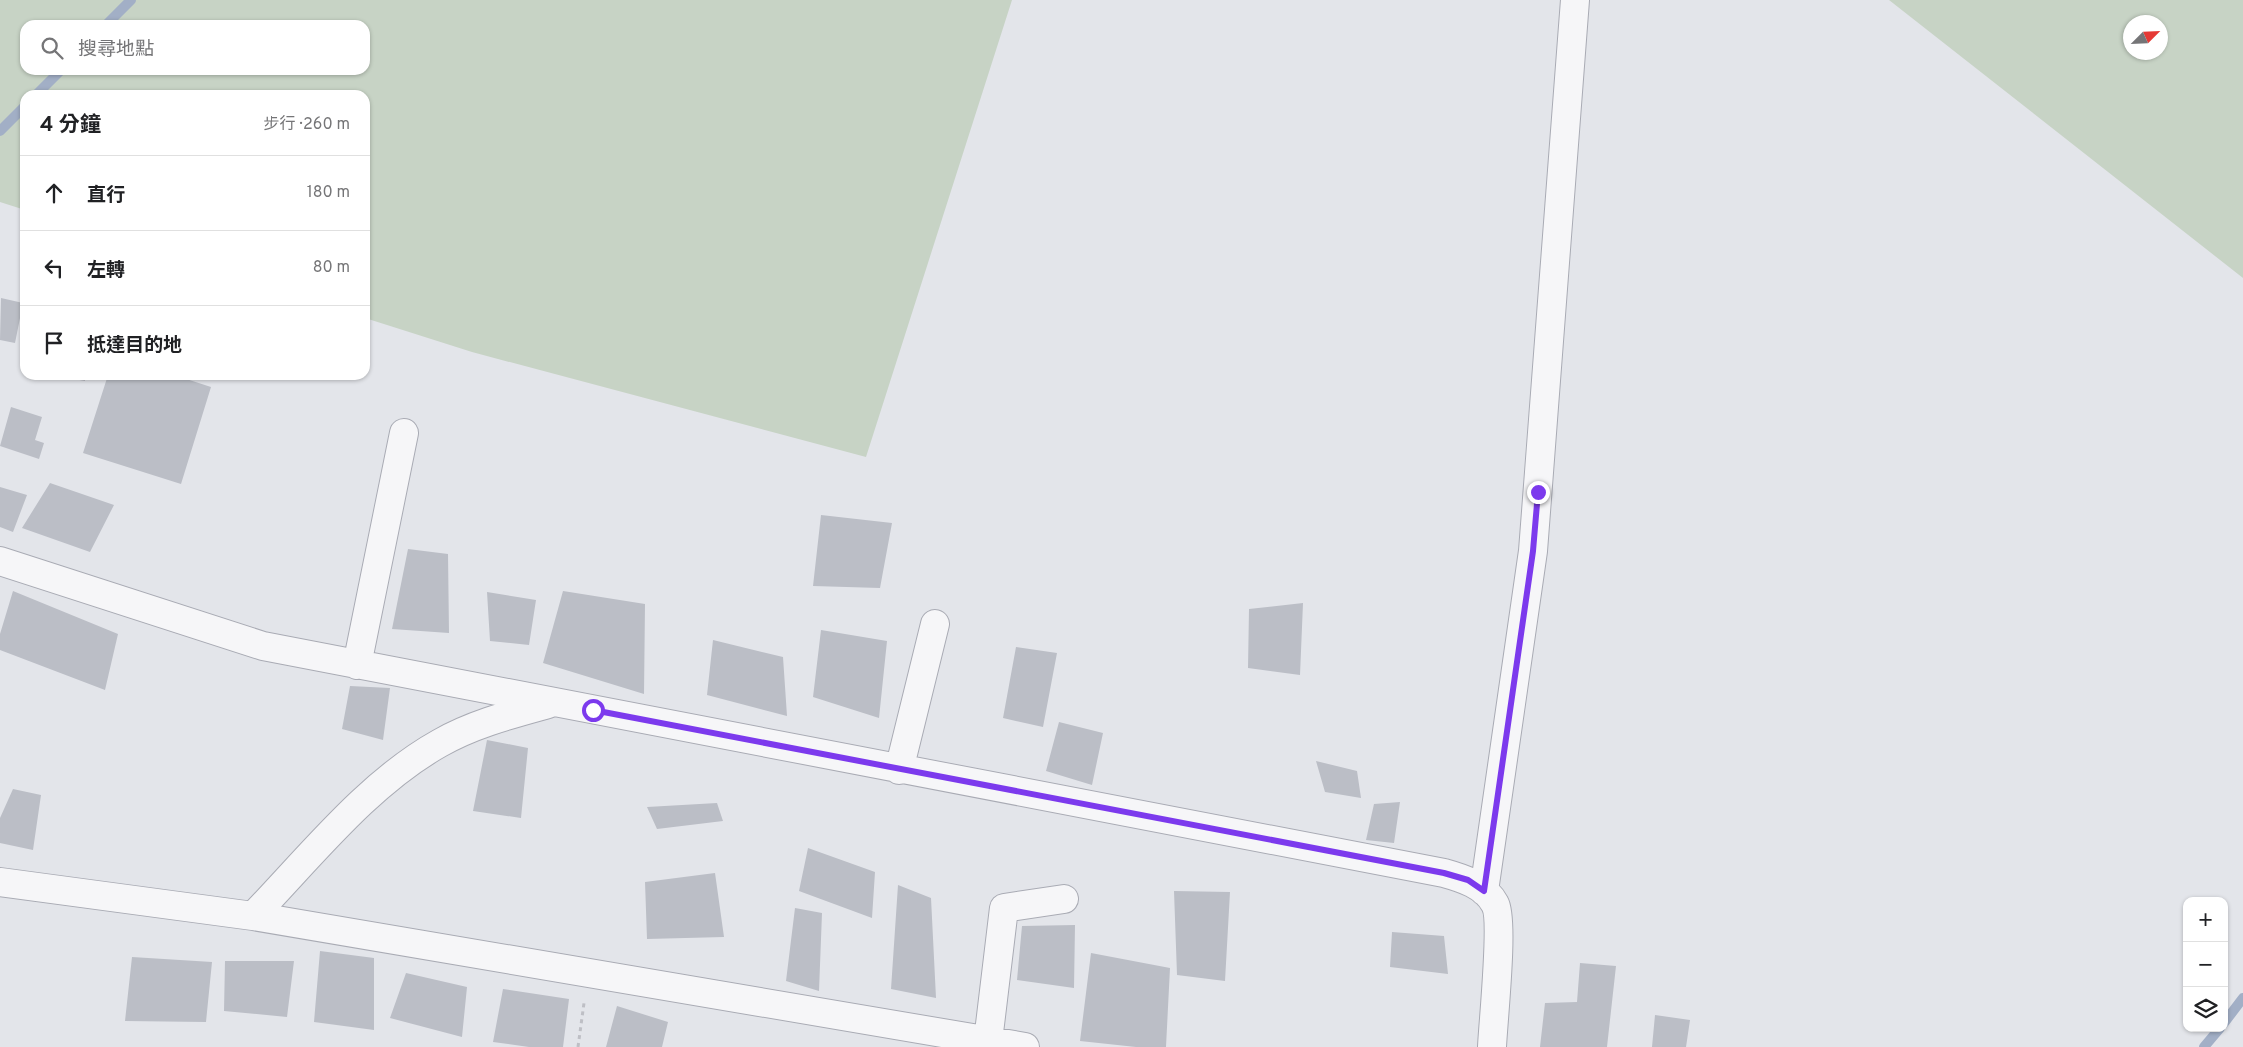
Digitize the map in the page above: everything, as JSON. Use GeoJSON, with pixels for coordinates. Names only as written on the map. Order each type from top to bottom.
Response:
{"type":"FeatureCollection","features":[{"type":"Feature","properties":{"kind":"street"},"geometry":{"type":"LineString","coordinates":[[1484,891],[1533,551],[1576,0]]}},
{"type":"Feature","properties":{"kind":"street"},"geometry":{"type":"LineString","coordinates":[[358,665],[404,434]]}},
{"type":"Feature","properties":{"kind":"street"},"geometry":{"type":"LineString","coordinates":[[0,561],[263,646],[899,770],[1444,873],[1468,880],[1484,891],[1496,905],[1499,926],[1492,1047]]}},
{"type":"Feature","properties":{"kind":"street"},"geometry":{"type":"LineString","coordinates":[[899,770],[936,624]]}},
{"type":"Feature","properties":{"kind":"street"},"geometry":{"type":"LineString","coordinates":[[253,916],[356,808],[393,774],[441,742],[498,718],[554,702]]}},
{"type":"Feature","properties":{"kind":"street"},"geometry":{"type":"LineString","coordinates":[[0,882],[253,916],[1025,1047]]}},
{"type":"Feature","properties":{"kind":"street"},"geometry":{"type":"LineString","coordinates":[[988,1041],[1004,908],[1064,899]]}},
{"type":"Feature","properties":{"kind":"path"},"geometry":{"type":"LineString","coordinates":[[578,1047],[588,973]]}},
{"type":"Feature","properties":{"kind":"green space"},"geometry":{"type":"Polygon","coordinates":[[[0,0],[1012,0],[866,457],[472,352],[370,320],[370,90],[20,90],[20,208],[0,202],[0,0]]]}},
{"type":"Feature","properties":{"kind":"green space"},"geometry":{"type":"Polygon","coordinates":[[[1889,0],[2243,0],[2243,278],[1889,0]]]}},
{"type":"Feature","properties":{"kind":"building"},"geometry":{"type":"Polygon","coordinates":[[[1,298],[20,302],[20,318],[15,343],[0,340],[1,298]]]}},
{"type":"Feature","properties":{"kind":"building"},"geometry":{"type":"Polygon","coordinates":[[[106,380],[189,380],[211,387],[181,484],[83,453],[106,380]]]}},
{"type":"Feature","properties":{"kind":"building"},"geometry":{"type":"Polygon","coordinates":[[[11,407],[42,417],[35,440],[44,443],[39,459],[0,446],[11,407]]]}},
{"type":"Feature","properties":{"kind":"building"},"geometry":{"type":"Polygon","coordinates":[[[50,483],[114,505],[90,552],[22,528],[50,483]]]}},
{"type":"Feature","properties":{"kind":"building"},"geometry":{"type":"Polygon","coordinates":[[[0,487],[27,495],[13,532],[0,527],[0,487]]]}},
{"type":"Feature","properties":{"kind":"building"},"geometry":{"type":"Polygon","coordinates":[[[821,515],[892,523],[880,588],[813,586],[821,515]]]}},
{"type":"Feature","properties":{"kind":"building"},"geometry":{"type":"Polygon","coordinates":[[[408,549],[448,554],[449,633],[392,629],[408,549]]]}},
{"type":"Feature","properties":{"kind":"building"},"geometry":{"type":"Polygon","coordinates":[[[13,591],[118,634],[105,690],[0,650],[0,634],[13,591]]]}},
{"type":"Feature","properties":{"kind":"building"},"geometry":{"type":"Polygon","coordinates":[[[563,591],[645,604],[644,694],[543,663],[563,591]]]}},
{"type":"Feature","properties":{"kind":"building"},"geometry":{"type":"Polygon","coordinates":[[[487,592],[536,600],[529,645],[490,641],[487,592]]]}},
{"type":"Feature","properties":{"kind":"building"},"geometry":{"type":"Polygon","coordinates":[[[1303,603],[1300,675],[1248,668],[1249,609],[1303,603]]]}},
{"type":"Feature","properties":{"kind":"building"},"geometry":{"type":"Polygon","coordinates":[[[821,630],[887,641],[879,718],[813,697],[821,630]]]}},
{"type":"Feature","properties":{"kind":"building"},"geometry":{"type":"Polygon","coordinates":[[[713,640],[783,657],[787,716],[707,695],[713,640]]]}},
{"type":"Feature","properties":{"kind":"building"},"geometry":{"type":"Polygon","coordinates":[[[1016,647],[1057,653],[1043,727],[1003,718],[1016,647]]]}},
{"type":"Feature","properties":{"kind":"building"},"geometry":{"type":"Polygon","coordinates":[[[350,686],[390,688],[383,740],[342,729],[350,686]]]}},
{"type":"Feature","properties":{"kind":"building"},"geometry":{"type":"Polygon","coordinates":[[[1059,722],[1103,733],[1092,785],[1046,771],[1059,722]]]}},
{"type":"Feature","properties":{"kind":"building"},"geometry":{"type":"Polygon","coordinates":[[[487,740],[528,748],[521,818],[473,811],[487,740]]]}},
{"type":"Feature","properties":{"kind":"building"},"geometry":{"type":"Polygon","coordinates":[[[1316,761],[1357,771],[1361,798],[1325,792],[1316,761]]]}},
{"type":"Feature","properties":{"kind":"building"},"geometry":{"type":"Polygon","coordinates":[[[13,789],[41,795],[33,850],[0,843],[0,818],[13,789]]]}},
{"type":"Feature","properties":{"kind":"building"},"geometry":{"type":"Polygon","coordinates":[[[1400,802],[1394,843],[1366,840],[1374,804],[1400,802]]]}},
{"type":"Feature","properties":{"kind":"building"},"geometry":{"type":"Polygon","coordinates":[[[717,803],[723,821],[657,829],[647,807],[717,803]]]}},
{"type":"Feature","properties":{"kind":"building"},"geometry":{"type":"Polygon","coordinates":[[[808,848],[875,872],[872,918],[799,891],[808,848]]]}},
{"type":"Feature","properties":{"kind":"building"},"geometry":{"type":"Polygon","coordinates":[[[715,873],[724,937],[647,939],[645,882],[715,873]]]}},
{"type":"Feature","properties":{"kind":"building"},"geometry":{"type":"Polygon","coordinates":[[[898,885],[931,898],[936,998],[891,989],[898,885]]]}},
{"type":"Feature","properties":{"kind":"building"},"geometry":{"type":"Polygon","coordinates":[[[1174,891],[1230,892],[1225,981],[1177,975],[1174,891]]]}},
{"type":"Feature","properties":{"kind":"building"},"geometry":{"type":"Polygon","coordinates":[[[795,908],[822,913],[819,991],[786,981],[795,908]]]}},
{"type":"Feature","properties":{"kind":"building"},"geometry":{"type":"Polygon","coordinates":[[[1075,925],[1074,988],[1017,980],[1022,926],[1075,925]]]}},
{"type":"Feature","properties":{"kind":"building"},"geometry":{"type":"Polygon","coordinates":[[[1392,932],[1444,936],[1448,974],[1390,967],[1392,932]]]}},
{"type":"Feature","properties":{"kind":"building"},"geometry":{"type":"Polygon","coordinates":[[[320,951],[374,958],[374,1030],[314,1022],[320,951]]]}},
{"type":"Feature","properties":{"kind":"building"},"geometry":{"type":"Polygon","coordinates":[[[1091,953],[1170,968],[1166,1047],[1136,1047],[1080,1041],[1091,953]]]}},
{"type":"Feature","properties":{"kind":"building"},"geometry":{"type":"Polygon","coordinates":[[[132,957],[212,962],[206,1022],[125,1021],[132,957]]]}},
{"type":"Feature","properties":{"kind":"building"},"geometry":{"type":"Polygon","coordinates":[[[225,961],[294,961],[287,1017],[224,1011],[225,961]]]}},
{"type":"Feature","properties":{"kind":"building"},"geometry":{"type":"Polygon","coordinates":[[[1580,963],[1616,966],[1607,1047],[1540,1047],[1545,1003],[1577,1002],[1580,963]]]}},
{"type":"Feature","properties":{"kind":"building"},"geometry":{"type":"Polygon","coordinates":[[[406,973],[467,987],[462,1037],[390,1018],[406,973]]]}},
{"type":"Feature","properties":{"kind":"building"},"geometry":{"type":"Polygon","coordinates":[[[503,989],[569,999],[563,1047],[529,1047],[493,1042],[503,989]]]}},
{"type":"Feature","properties":{"kind":"building"},"geometry":{"type":"Polygon","coordinates":[[[617,1006],[668,1022],[662,1047],[606,1047],[617,1006]]]}},
{"type":"Feature","properties":{"kind":"building"},"geometry":{"type":"Polygon","coordinates":[[[1655,1015],[1690,1020],[1686,1047],[1652,1047],[1655,1015]]]}},
{"type":"Feature","properties":{"kind":"waterway"},"geometry":{"type":"LineString","coordinates":[[111,20],[131,0]]}},
{"type":"Feature","properties":{"kind":"waterway"},"geometry":{"type":"LineString","coordinates":[[41,90],[56,75]]}},
{"type":"Feature","properties":{"kind":"waterway"},"geometry":{"type":"LineString","coordinates":[[0,131],[20,111]]}},
{"type":"Feature","properties":{"kind":"waterway"},"geometry":{"type":"LineString","coordinates":[[2228,1018],[2243,998]]}},
{"type":"Feature","properties":{"kind":"waterway"},"geometry":{"type":"LineString","coordinates":[[2204,1047],[2217,1032]]}},
{"type":"Feature","properties":{"kind":"route"},"geometry":{"type":"LineString","coordinates":[[593,710],[918,774],[1444,873],[1468,880],[1484,891],[1533,551],[1538,492]]}}]}
